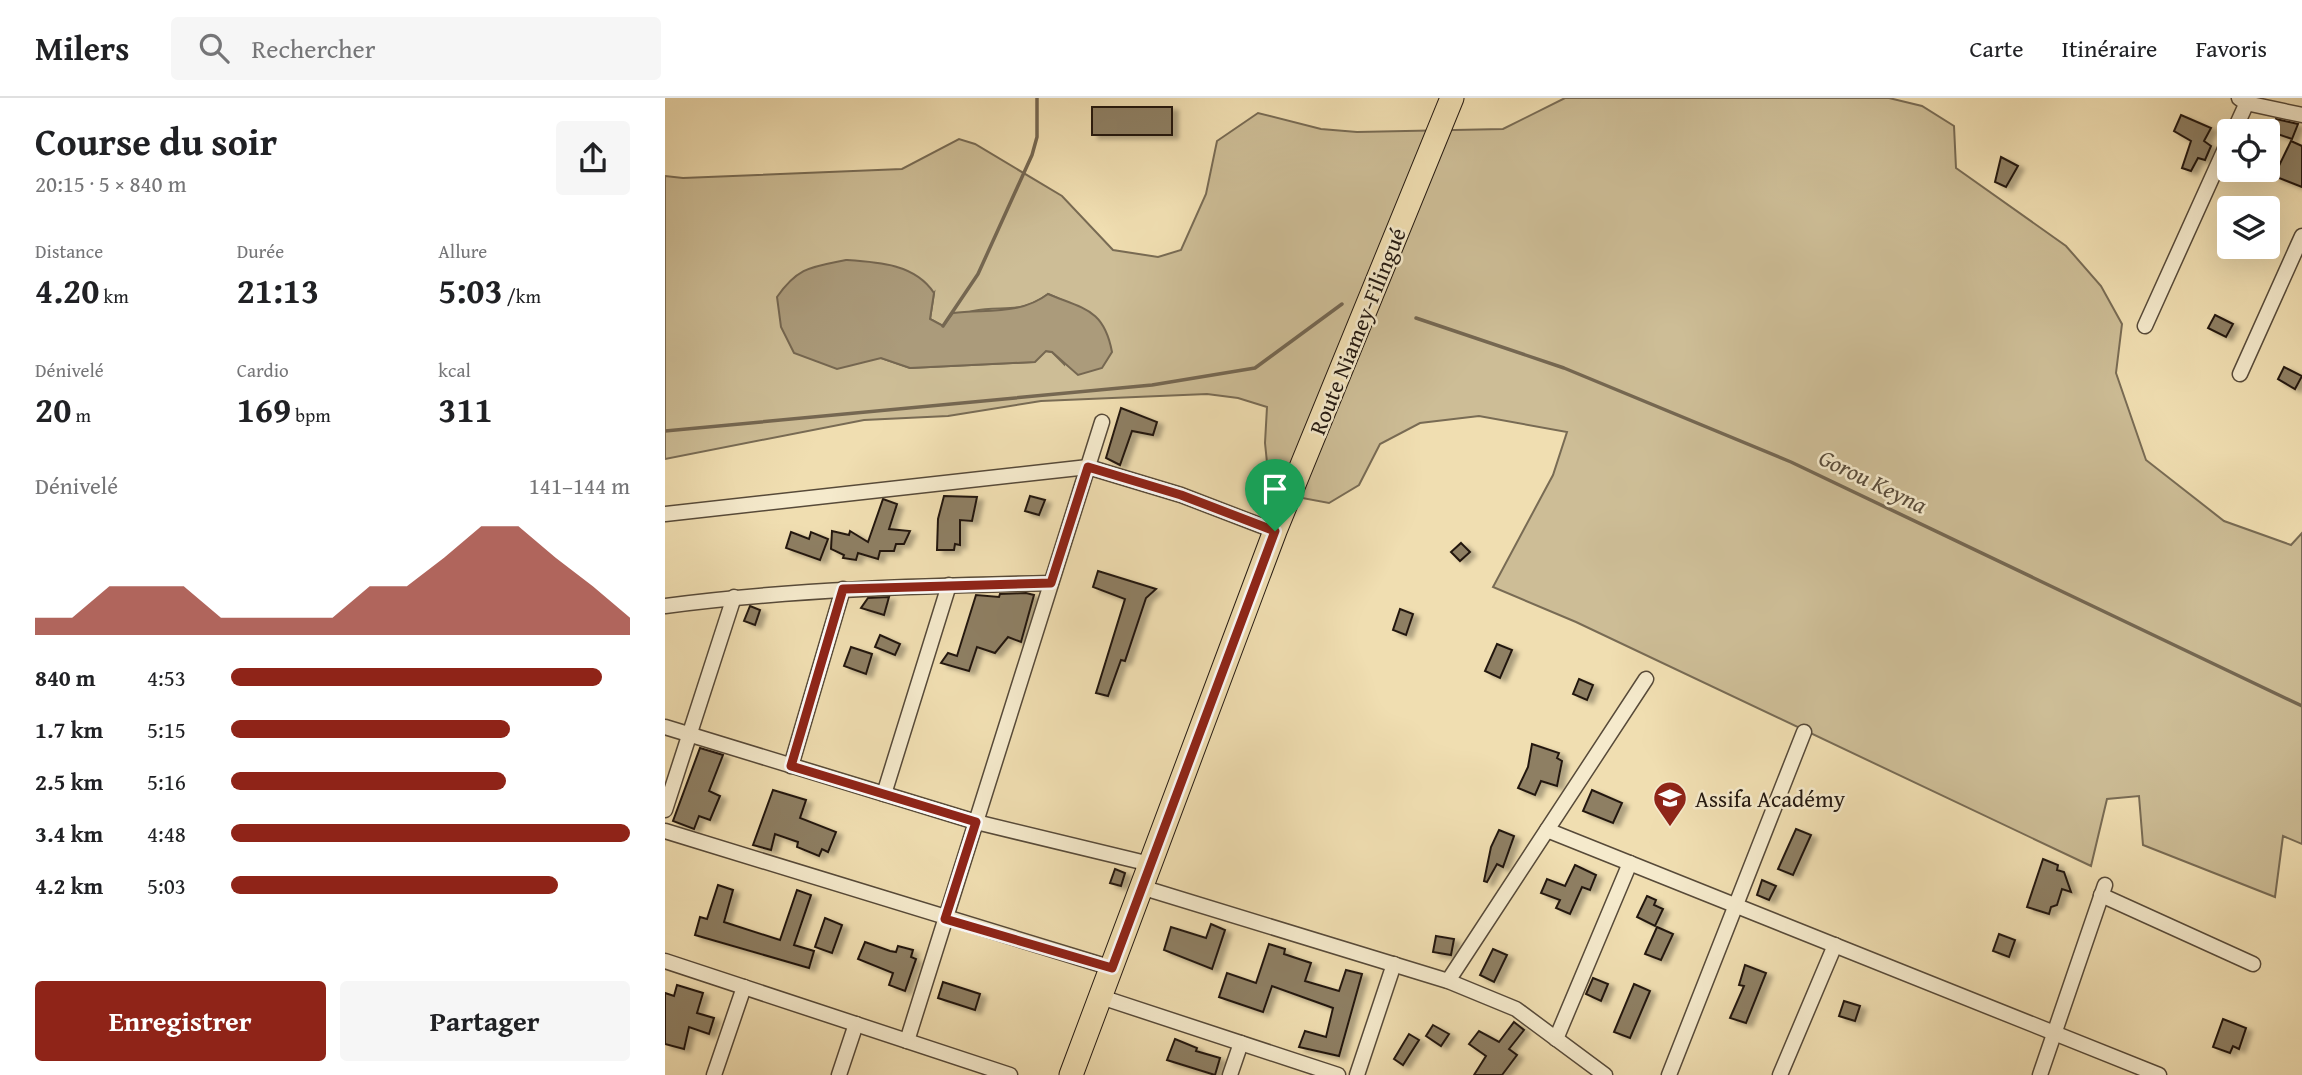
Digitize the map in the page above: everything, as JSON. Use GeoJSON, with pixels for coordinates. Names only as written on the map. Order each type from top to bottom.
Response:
{"type":"FeatureCollection","features":[{"type":"Feature","properties":{"kind":"main road","name":"Route Niamey-Filingué"},"geometry":{"type":"LineString","coordinates":[[1071,1075],[1275,531],[1452,98]]}},
{"type":"Feature","properties":{"kind":"street"},"geometry":{"type":"LineString","coordinates":[[2238,119],[2245,100],[2302,115]]}},
{"type":"Feature","properties":{"kind":"street"},"geometry":{"type":"LineString","coordinates":[[2145,326],[2217,167]]}},
{"type":"Feature","properties":{"kind":"street"},"geometry":{"type":"LineString","coordinates":[[2240,374],[2302,236]]}},
{"type":"Feature","properties":{"kind":"street"},"geometry":{"type":"LineString","coordinates":[[907,1041],[1102,422]]}},
{"type":"Feature","properties":{"kind":"street"},"geometry":{"type":"LineString","coordinates":[[665,514],[1088,467],[1181,495],[1275,531]]}},
{"type":"Feature","properties":{"kind":"street"},"geometry":{"type":"LineString","coordinates":[[665,606],[734,597],[843,589],[1051,583]]}},
{"type":"Feature","properties":{"kind":"street"},"geometry":{"type":"LineString","coordinates":[[884,794],[949,585]]}},
{"type":"Feature","properties":{"kind":"street"},"geometry":{"type":"LineString","coordinates":[[791,766],[843,589]]}},
{"type":"Feature","properties":{"kind":"street"},"geometry":{"type":"LineString","coordinates":[[665,810],[734,597]]}},
{"type":"Feature","properties":{"kind":"street"},"geometry":{"type":"LineString","coordinates":[[1448,981],[1646,679]]}},
{"type":"Feature","properties":{"kind":"street"},"geometry":{"type":"LineString","coordinates":[[665,727],[976,822],[1150,864]]}},
{"type":"Feature","properties":{"kind":"street"},"geometry":{"type":"LineString","coordinates":[[1669,1075],[1804,732]]}},
{"type":"Feature","properties":{"kind":"street"},"geometry":{"type":"LineString","coordinates":[[1547,830],[2159,1075]]}},
{"type":"Feature","properties":{"kind":"street"},"geometry":{"type":"LineString","coordinates":[[665,831],[1112,968]]}},
{"type":"Feature","properties":{"kind":"street"},"geometry":{"type":"LineString","coordinates":[[1556,1039],[1630,863]]}},
{"type":"Feature","properties":{"kind":"street"},"geometry":{"type":"LineString","coordinates":[[1142,887],[1448,981],[1516,1009],[1605,1075]]}},
{"type":"Feature","properties":{"kind":"street"},"geometry":{"type":"LineString","coordinates":[[2040,1075],[2103,890],[2253,964]]}},
{"type":"Feature","properties":{"kind":"street"},"geometry":{"type":"LineString","coordinates":[[1780,1075],[1835,945]]}},
{"type":"Feature","properties":{"kind":"street"},"geometry":{"type":"LineString","coordinates":[[665,961],[1010,1075]]}},
{"type":"Feature","properties":{"kind":"street"},"geometry":{"type":"LineString","coordinates":[[1357,1075],[1394,964]]}},
{"type":"Feature","properties":{"kind":"street"},"geometry":{"type":"LineString","coordinates":[[715,1075],[744,987]]}},
{"type":"Feature","properties":{"kind":"street"},"geometry":{"type":"LineString","coordinates":[[1101,997],[1338,1075]]}},
{"type":"Feature","properties":{"kind":"street"},"geometry":{"type":"LineString","coordinates":[[839,1075],[856,1024]]}},
{"type":"Feature","properties":{"kind":"street"},"geometry":{"type":"LineString","coordinates":[[1230,1075],[1241,1043]]}},
{"type":"Feature","properties":{"kind":"shaded area"},"geometry":{"type":"Polygon","coordinates":[[[1565,98],[1889,98],[1922,106],[1954,126],[1956,168],[2066,246],[2101,286],[2122,324],[2116,373],[2146,460],[2224,521],[2291,545],[2302,533],[2302,844],[2283,836],[2275,897],[2143,845],[2139,796],[2107,799],[2091,866],[1576,622],[1493,587],[1553,475],[1567,432],[1479,416],[1420,423],[1380,444],[1359,485],[1329,503],[1270,492],[1265,443],[1267,407],[1238,398],[1207,394],[1041,401],[948,416],[864,420],[665,459],[665,176],[683,178],[902,169],[959,139],[975,144],[1062,196],[1113,250],[1158,257],[1181,250],[1206,194],[1217,141],[1258,113],[1321,129],[1357,132],[1503,129],[1565,98]],[[934,293],[881,358],[910,368],[1034,362],[1045,351],[1052,352],[1064,364],[1064,301],[1048,294],[1029,305],[969,312],[943,326],[930,319],[934,293]]]}},
{"type":"Feature","properties":{"kind":"shaded area"},"geometry":{"type":"Polygon","coordinates":[[[846,260],[895,266],[917,276],[934,293],[930,319],[943,326],[953,313],[1015,308],[1037,301],[1048,294],[1091,312],[1104,327],[1112,352],[1102,368],[1078,375],[1052,352],[1046,351],[1035,362],[910,368],[881,358],[837,369],[794,353],[781,327],[777,297],[792,280],[806,270],[846,260]]]}},
{"type":"Feature","properties":{"kind":"building"},"geometry":{"type":"Polygon","coordinates":[[[1092,107],[1172,107],[1172,135],[1092,135],[1092,107]]]}},
{"type":"Feature","properties":{"kind":"building"},"geometry":{"type":"Polygon","coordinates":[[[2181,115],[2211,128],[2204,141],[2211,146],[2205,160],[2198,158],[2191,171],[2182,168],[2191,141],[2174,131],[2181,115]]]}},
{"type":"Feature","properties":{"kind":"building"},"geometry":{"type":"Polygon","coordinates":[[[2280,120],[2298,124],[2292,139],[2280,135],[2280,120]]]}},
{"type":"Feature","properties":{"kind":"building"},"geometry":{"type":"Polygon","coordinates":[[[2291,141],[2302,146],[2302,187],[2280,178],[2280,164],[2291,141]]]}},
{"type":"Feature","properties":{"kind":"building"},"geometry":{"type":"Polygon","coordinates":[[[2001,157],[2018,166],[2006,187],[1995,182],[2001,157]]]}},
{"type":"Feature","properties":{"kind":"building"},"geometry":{"type":"Polygon","coordinates":[[[2215,315],[2233,324],[2226,337],[2208,328],[2215,315]]]}},
{"type":"Feature","properties":{"kind":"building"},"geometry":{"type":"Polygon","coordinates":[[[2284,367],[2302,376],[2295,389],[2278,379],[2284,367]]]}},
{"type":"Feature","properties":{"kind":"building"},"geometry":{"type":"Polygon","coordinates":[[[1121,408],[1157,422],[1153,435],[1132,431],[1120,465],[1106,458],[1121,408]]]}},
{"type":"Feature","properties":{"kind":"building"},"geometry":{"type":"Polygon","coordinates":[[[944,496],[977,497],[972,521],[960,520],[960,545],[955,544],[954,550],[937,550],[938,519],[944,496]]]}},
{"type":"Feature","properties":{"kind":"building"},"geometry":{"type":"Polygon","coordinates":[[[1030,496],[1045,500],[1039,515],[1025,511],[1030,496]]]}},
{"type":"Feature","properties":{"kind":"building"},"geometry":{"type":"Polygon","coordinates":[[[883,499],[897,504],[889,529],[910,531],[904,544],[896,544],[894,551],[880,551],[878,559],[858,553],[856,560],[843,558],[844,555],[831,549],[832,531],[849,535],[850,531],[868,542],[883,499]]]}},
{"type":"Feature","properties":{"kind":"building"},"geometry":{"type":"Polygon","coordinates":[[[791,532],[809,539],[811,532],[828,539],[820,560],[786,548],[791,532]]]}},
{"type":"Feature","properties":{"kind":"building"},"geometry":{"type":"Polygon","coordinates":[[[1461,543],[1470,552],[1460,561],[1451,552],[1461,543]]]}},
{"type":"Feature","properties":{"kind":"building"},"geometry":{"type":"Polygon","coordinates":[[[1098,571],[1156,589],[1146,598],[1125,661],[1121,660],[1108,696],[1096,693],[1125,599],[1093,587],[1098,571]]]}},
{"type":"Feature","properties":{"kind":"building"},"geometry":{"type":"Polygon","coordinates":[[[1000,594],[1034,595],[1021,642],[1008,637],[995,653],[977,647],[969,671],[941,663],[948,653],[957,656],[976,595],[999,597],[1000,594]]]}},
{"type":"Feature","properties":{"kind":"building"},"geometry":{"type":"Polygon","coordinates":[[[889,597],[884,615],[861,608],[868,598],[889,597]]]}},
{"type":"Feature","properties":{"kind":"building"},"geometry":{"type":"Polygon","coordinates":[[[750,606],[760,610],[755,625],[744,621],[750,606]]]}},
{"type":"Feature","properties":{"kind":"building"},"geometry":{"type":"Polygon","coordinates":[[[1400,609],[1413,614],[1406,635],[1393,630],[1400,609]]]}},
{"type":"Feature","properties":{"kind":"building"},"geometry":{"type":"Polygon","coordinates":[[[880,635],[900,644],[895,655],[875,647],[880,635]]]}},
{"type":"Feature","properties":{"kind":"building"},"geometry":{"type":"Polygon","coordinates":[[[1497,644],[1512,650],[1500,678],[1485,671],[1497,644]]]}},
{"type":"Feature","properties":{"kind":"building"},"geometry":{"type":"Polygon","coordinates":[[[851,647],[872,654],[866,674],[844,666],[851,647]]]}},
{"type":"Feature","properties":{"kind":"building"},"geometry":{"type":"Polygon","coordinates":[[[1579,679],[1593,685],[1587,700],[1573,694],[1579,679]]]}},
{"type":"Feature","properties":{"kind":"building"},"geometry":{"type":"Polygon","coordinates":[[[1532,744],[1559,753],[1557,758],[1562,761],[1557,786],[1541,781],[1535,795],[1518,788],[1528,767],[1532,744]]]}},
{"type":"Feature","properties":{"kind":"building"},"geometry":{"type":"Polygon","coordinates":[[[700,748],[723,755],[709,791],[720,796],[710,820],[699,816],[694,829],[673,821],[700,748]]]}},
{"type":"Feature","properties":{"kind":"building"},"geometry":{"type":"Polygon","coordinates":[[[773,790],[806,800],[800,818],[836,832],[828,852],[822,849],[819,856],[797,847],[798,842],[775,834],[771,850],[753,845],[773,790]]]}},
{"type":"Feature","properties":{"kind":"building"},"geometry":{"type":"Polygon","coordinates":[[[1592,790],[1622,803],[1613,823],[1583,811],[1592,790]]]}},
{"type":"Feature","properties":{"kind":"building"},"geometry":{"type":"Polygon","coordinates":[[[1796,829],[1811,835],[1793,875],[1778,869],[1796,829]]]}},
{"type":"Feature","properties":{"kind":"building"},"geometry":{"type":"Polygon","coordinates":[[[1499,830],[1514,836],[1503,867],[1497,864],[1487,882],[1484,881],[1491,847],[1499,830]]]}},
{"type":"Feature","properties":{"kind":"building"},"geometry":{"type":"Polygon","coordinates":[[[2043,859],[2058,865],[2057,870],[2064,872],[2071,892],[2062,889],[2057,905],[2051,907],[2049,914],[2027,907],[2043,859]]]}},
{"type":"Feature","properties":{"kind":"building"},"geometry":{"type":"Polygon","coordinates":[[[1575,865],[1596,875],[1590,890],[1582,887],[1570,914],[1556,908],[1560,900],[1541,893],[1547,879],[1565,886],[1575,865]]]}},
{"type":"Feature","properties":{"kind":"building"},"geometry":{"type":"Polygon","coordinates":[[[1115,869],[1125,873],[1121,886],[1110,883],[1115,869]]]}},
{"type":"Feature","properties":{"kind":"building"},"geometry":{"type":"Polygon","coordinates":[[[1762,880],[1776,886],[1769,900],[1757,895],[1762,880]]]}},
{"type":"Feature","properties":{"kind":"building"},"geometry":{"type":"Polygon","coordinates":[[[718,885],[733,890],[724,922],[780,940],[797,890],[811,895],[794,945],[814,951],[809,968],[695,935],[700,917],[707,919],[718,885]]]}},
{"type":"Feature","properties":{"kind":"building"},"geometry":{"type":"Polygon","coordinates":[[[1647,896],[1656,900],[1654,905],[1663,909],[1655,926],[1637,917],[1647,896]]]}},
{"type":"Feature","properties":{"kind":"building"},"geometry":{"type":"Polygon","coordinates":[[[825,918],[842,925],[832,953],[815,947],[825,918]]]}},
{"type":"Feature","properties":{"kind":"building"},"geometry":{"type":"Polygon","coordinates":[[[1211,924],[1225,930],[1212,969],[1164,950],[1171,927],[1206,938],[1211,924]]]}},
{"type":"Feature","properties":{"kind":"building"},"geometry":{"type":"Polygon","coordinates":[[[1657,927],[1673,934],[1661,960],[1645,954],[1657,927]]]}},
{"type":"Feature","properties":{"kind":"building"},"geometry":{"type":"Polygon","coordinates":[[[1999,934],[2015,940],[2009,957],[1993,951],[1999,934]]]}},
{"type":"Feature","properties":{"kind":"building"},"geometry":{"type":"Polygon","coordinates":[[[1436,936],[1454,939],[1451,955],[1433,952],[1436,936]]]}},
{"type":"Feature","properties":{"kind":"building"},"geometry":{"type":"Polygon","coordinates":[[[865,942],[896,952],[898,946],[913,950],[911,957],[916,959],[905,991],[889,985],[893,973],[858,959],[865,942]]]}},
{"type":"Feature","properties":{"kind":"building"},"geometry":{"type":"Polygon","coordinates":[[[1269,944],[1285,949],[1284,954],[1311,963],[1305,981],[1339,991],[1346,970],[1362,974],[1339,1056],[1299,1047],[1305,1031],[1326,1037],[1333,1008],[1272,986],[1263,1012],[1219,997],[1227,973],[1256,983],[1269,944]]]}},
{"type":"Feature","properties":{"kind":"building"},"geometry":{"type":"Polygon","coordinates":[[[1493,949],[1507,955],[1494,982],[1480,975],[1493,949]]]}},
{"type":"Feature","properties":{"kind":"building"},"geometry":{"type":"Polygon","coordinates":[[[1745,965],[1766,973],[1746,1023],[1730,1018],[1744,986],[1739,985],[1745,965]]]}},
{"type":"Feature","properties":{"kind":"building"},"geometry":{"type":"Polygon","coordinates":[[[1593,978],[1608,984],[1601,1001],[1586,994],[1593,978]]]}},
{"type":"Feature","properties":{"kind":"building"},"geometry":{"type":"Polygon","coordinates":[[[943,982],[980,994],[975,1010],[938,998],[943,982]]]}},
{"type":"Feature","properties":{"kind":"building"},"geometry":{"type":"Polygon","coordinates":[[[1634,984],[1650,991],[1630,1038],[1614,1032],[1634,984]]]}},
{"type":"Feature","properties":{"kind":"building"},"geometry":{"type":"Polygon","coordinates":[[[677,985],[703,993],[697,1013],[714,1018],[709,1034],[689,1027],[684,1049],[665,1044],[665,993],[674,996],[677,985]]]}},
{"type":"Feature","properties":{"kind":"building"},"geometry":{"type":"Polygon","coordinates":[[[1844,1001],[1860,1006],[1855,1021],[1839,1016],[1844,1001]]]}},
{"type":"Feature","properties":{"kind":"building"},"geometry":{"type":"Polygon","coordinates":[[[2223,1019],[2246,1028],[2239,1049],[2233,1046],[2230,1053],[2213,1047],[2223,1019]]]}},
{"type":"Feature","properties":{"kind":"building"},"geometry":{"type":"Polygon","coordinates":[[[1514,1022],[1524,1030],[1509,1049],[1517,1055],[1502,1075],[1474,1075],[1486,1056],[1469,1044],[1479,1031],[1499,1042],[1514,1022]]]}},
{"type":"Feature","properties":{"kind":"building"},"geometry":{"type":"Polygon","coordinates":[[[1433,1025],[1449,1034],[1441,1046],[1426,1036],[1433,1025]]]}},
{"type":"Feature","properties":{"kind":"building"},"geometry":{"type":"Polygon","coordinates":[[[1409,1034],[1419,1040],[1403,1065],[1394,1059],[1409,1034]]]}},
{"type":"Feature","properties":{"kind":"building"},"geometry":{"type":"Polygon","coordinates":[[[1175,1039],[1197,1048],[1196,1051],[1220,1058],[1215,1075],[1167,1060],[1175,1039]]]}},
{"type":"Feature","properties":{"kind":"waterway"},"geometry":{"type":"LineString","coordinates":[[943,326],[978,274],[1032,155],[1037,137],[1037,98]]}},
{"type":"Feature","properties":{"kind":"waterway"},"geometry":{"type":"LineString","coordinates":[[665,431],[1152,385],[1255,368],[1342,304]]}},
{"type":"Feature","properties":{"kind":"waterway","name":"Gorou Keyna"},"geometry":{"type":"LineString","coordinates":[[1416,318],[1564,368],[1791,462],[2302,706]]}},
{"type":"Feature","properties":{"kind":"place","name":"Assifa Académy"},"geometry":{"type":"Point","coordinates":[1670,828]}},
{"type":"Feature","properties":{"kind":"route"},"geometry":{"type":"LineString","coordinates":[[1088,467],[1181,495],[1275,531],[1112,968],[945,919],[976,822],[791,766],[843,589],[1051,583],[1088,467]]}}]}
